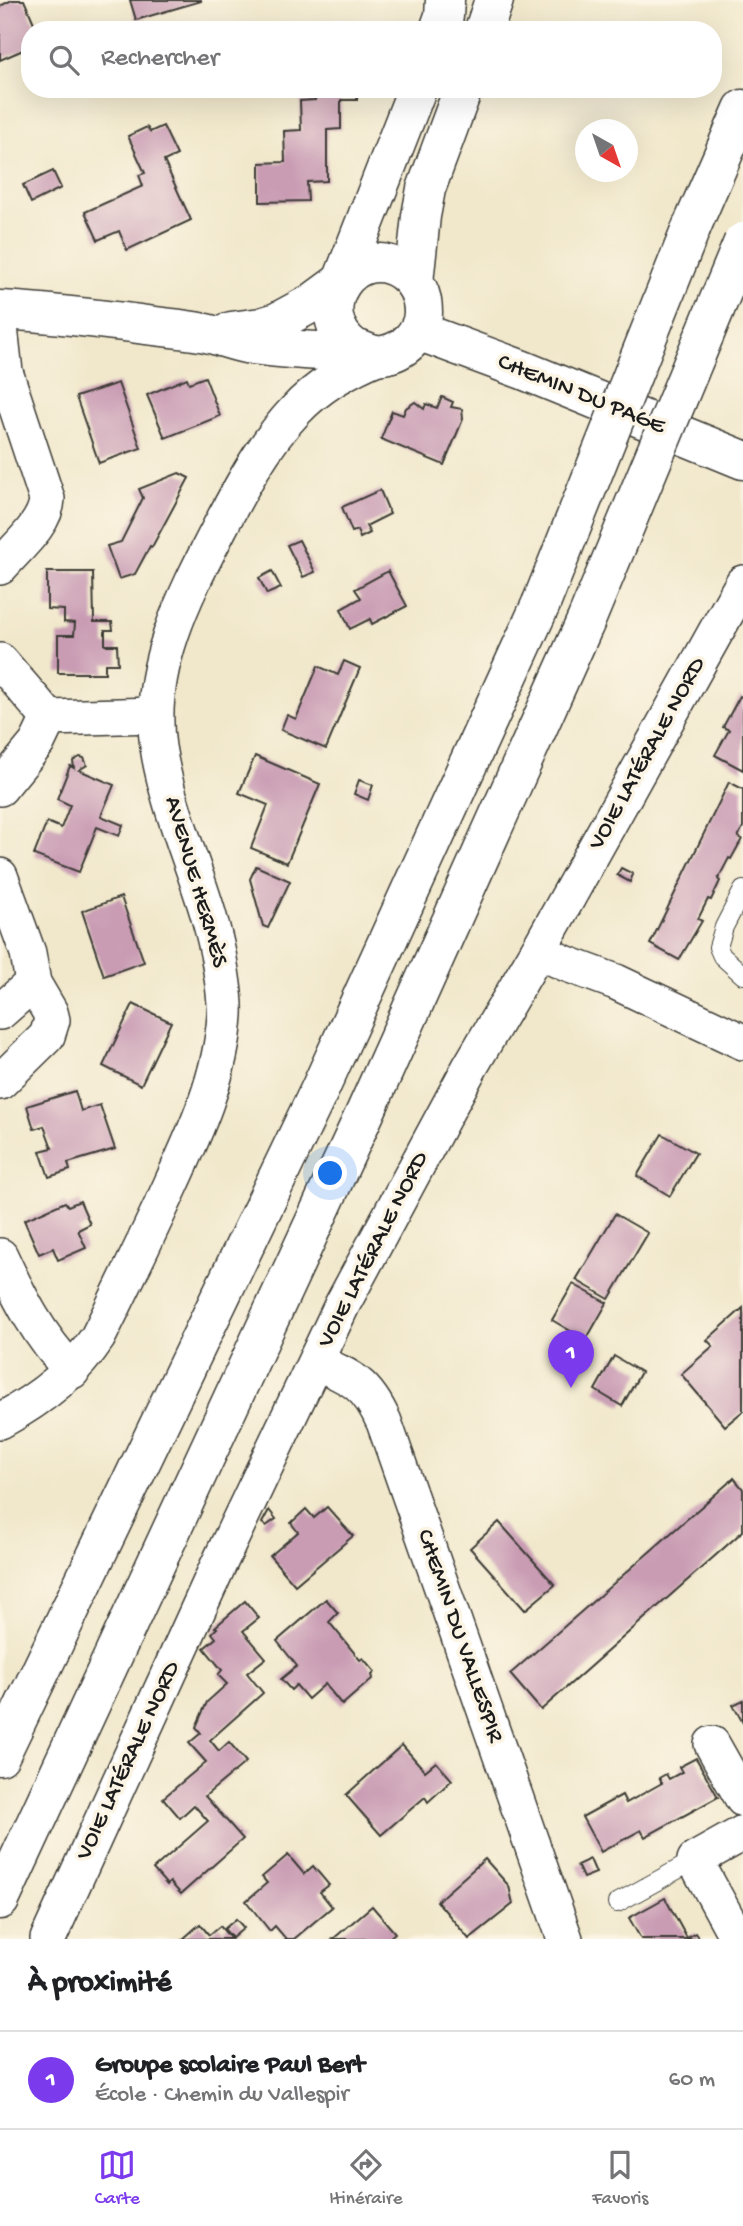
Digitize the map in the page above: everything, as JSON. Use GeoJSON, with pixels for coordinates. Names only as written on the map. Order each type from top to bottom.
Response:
{"type":"FeatureCollection","features":[{"type":"Feature","properties":{"kind":"main road"},"geometry":{"type":"LineString","coordinates":[[442,21],[445,0]]}},
{"type":"Feature","properties":{"kind":"main road"},"geometry":{"type":"LineString","coordinates":[[487,21],[494,0]]}},
{"type":"Feature","properties":{"kind":"main road"},"geometry":{"type":"LineString","coordinates":[[368,352],[338,332],[334,321],[334,300],[413,98]]}},
{"type":"Feature","properties":{"kind":"main road"},"geometry":{"type":"LineString","coordinates":[[414,282],[426,189],[460,98]]}},
{"type":"Feature","properties":{"kind":"main road"},"geometry":{"type":"LineString","coordinates":[[0,1756],[320,1089],[541,604],[692,226],[743,109]]}},
{"type":"Feature","properties":{"kind":"main road"},"geometry":{"type":"LineString","coordinates":[[0,1900],[365,1112],[585,623],[743,242]]}},
{"type":"Feature","properties":{"kind":"main road"},"geometry":{"type":"LineString","coordinates":[[0,310],[35,311],[206,333],[249,345],[368,352],[397,351],[409,343],[418,331],[423,314],[422,297],[414,282],[401,270],[378,264],[366,265],[353,271],[312,303],[277,322],[261,327],[206,333]]}},
{"type":"Feature","properties":{"kind":"main road","name":"CHEMIN DU PAGE"},"geometry":{"type":"LineString","coordinates":[[418,331],[523,370],[743,460]]}},
{"type":"Feature","properties":{"kind":"street"},"geometry":{"type":"LineString","coordinates":[[0,327],[5,372],[47,499],[45,510],[37,523],[0,567]]}},
{"type":"Feature","properties":{"kind":"street","name":"AVENUE HERMÈS"},"geometry":{"type":"LineString","coordinates":[[0,1421],[40,1397],[72,1371],[98,1338],[183,1158],[217,1069],[226,1011],[216,939],[164,777],[155,715],[158,685],[176,620],[198,570],[258,460],[296,410],[324,385],[359,364],[368,352]]}},
{"type":"Feature","properties":{"kind":"street","name":"VOIE LATÉRALE NORD"},"geometry":{"type":"LineString","coordinates":[[48,1939],[217,1568],[342,1305],[470,1067],[538,951],[743,583]]}},
{"type":"Feature","properties":{"kind":"street"},"geometry":{"type":"LineString","coordinates":[[0,661],[49,718]]}},
{"type":"Feature","properties":{"kind":"street"},"geometry":{"type":"LineString","coordinates":[[49,718],[155,715]]}},
{"type":"Feature","properties":{"kind":"street"},"geometry":{"type":"LineString","coordinates":[[0,788],[37,743],[49,718]]}},
{"type":"Feature","properties":{"kind":"street"},"geometry":{"type":"LineString","coordinates":[[0,876],[28,953],[33,983],[50,1012],[51,1027],[36,1049],[0,1082]]}},
{"type":"Feature","properties":{"kind":"street"},"geometry":{"type":"LineString","coordinates":[[538,951],[617,982],[743,1042]]}},
{"type":"Feature","properties":{"kind":"street"},"geometry":{"type":"LineString","coordinates":[[0,1013],[33,983]]}},
{"type":"Feature","properties":{"kind":"street"},"geometry":{"type":"LineString","coordinates":[[0,1256],[22,1304],[40,1333],[72,1371]]}},
{"type":"Feature","properties":{"kind":"street","name":"CHEMIN DU VALLESPIR"},"geometry":{"type":"LineString","coordinates":[[316,1362],[357,1381],[376,1404],[384,1422],[565,1939]]}},
{"type":"Feature","properties":{"kind":"street"},"geometry":{"type":"LineString","coordinates":[[712,1744],[743,1799]]}},
{"type":"Feature","properties":{"kind":"street"},"geometry":{"type":"LineString","coordinates":[[738,1939],[695,1860],[743,1833]]}},
{"type":"Feature","properties":{"kind":"lane"},"geometry":{"type":"LineString","coordinates":[[743,890],[724,927],[718,947],[722,956],[743,975]]}},
{"type":"Feature","properties":{"kind":"lane"},"geometry":{"type":"LineString","coordinates":[[617,1903],[695,1860]]}},
{"type":"Feature","properties":{"kind":"building"},"geometry":{"type":"Polygon","coordinates":[[[12,0],[24,0],[33,21],[21,21],[21,51],[0,60],[0,6],[12,0]]]}},
{"type":"Feature","properties":{"kind":"building"},"geometry":{"type":"Polygon","coordinates":[[[130,0],[201,0],[201,1],[136,20],[130,0]]]}},
{"type":"Feature","properties":{"kind":"building"},"geometry":{"type":"Polygon","coordinates":[[[357,98],[341,100],[341,129],[327,130],[327,181],[307,182],[308,201],[260,202],[260,163],[285,162],[284,131],[301,130],[300,101],[357,98]]]}},
{"type":"Feature","properties":{"kind":"building"},"geometry":{"type":"Polygon","coordinates":[[[163,126],[177,155],[164,161],[191,220],[127,250],[119,231],[98,240],[85,212],[143,186],[139,175],[145,173],[128,136],[147,127],[150,132],[163,126]]]}},
{"type":"Feature","properties":{"kind":"building"},"geometry":{"type":"Polygon","coordinates":[[[53,171],[61,188],[31,203],[23,185],[53,171]]]}},
{"type":"Feature","properties":{"kind":"building"},"geometry":{"type":"Polygon","coordinates":[[[205,377],[220,416],[165,438],[147,395],[187,378],[189,383],[205,377]]]}},
{"type":"Feature","properties":{"kind":"building"},"geometry":{"type":"Polygon","coordinates":[[[118,383],[141,448],[99,463],[76,397],[118,383]]]}},
{"type":"Feature","properties":{"kind":"building"},"geometry":{"type":"Polygon","coordinates":[[[442,397],[453,402],[451,407],[462,409],[463,419],[444,465],[381,439],[392,411],[403,415],[406,408],[415,402],[424,409],[426,404],[437,408],[442,397]]]}},
{"type":"Feature","properties":{"kind":"building"},"geometry":{"type":"Polygon","coordinates":[[[179,473],[189,478],[152,547],[150,546],[135,574],[119,579],[107,546],[121,542],[143,498],[139,489],[179,473]]]}},
{"type":"Feature","properties":{"kind":"building"},"geometry":{"type":"Polygon","coordinates":[[[380,490],[390,514],[366,526],[370,533],[360,538],[357,530],[352,532],[342,507],[380,490]]]}},
{"type":"Feature","properties":{"kind":"building"},"geometry":{"type":"Polygon","coordinates":[[[299,540],[315,572],[303,577],[287,545],[299,540]]]}},
{"type":"Feature","properties":{"kind":"building"},"geometry":{"type":"Polygon","coordinates":[[[272,571],[281,588],[267,594],[259,578],[272,571]]]}},
{"type":"Feature","properties":{"kind":"building"},"geometry":{"type":"Polygon","coordinates":[[[388,571],[407,606],[372,624],[370,619],[350,629],[341,609],[361,598],[355,589],[388,571]]]}},
{"type":"Feature","properties":{"kind":"building"},"geometry":{"type":"Polygon","coordinates":[[[47,572],[93,572],[94,622],[112,622],[113,630],[105,630],[105,645],[117,645],[118,664],[105,664],[105,673],[58,673],[58,635],[74,635],[75,623],[64,622],[64,610],[47,609],[47,572]]]}},
{"type":"Feature","properties":{"kind":"building"},"geometry":{"type":"Polygon","coordinates":[[[344,661],[360,668],[326,749],[281,730],[287,715],[296,719],[318,666],[338,675],[344,661]]]}},
{"type":"Feature","properties":{"kind":"building"},"geometry":{"type":"Polygon","coordinates":[[[740,696],[743,698],[743,770],[715,755],[729,730],[723,727],[740,696]]]}},
{"type":"Feature","properties":{"kind":"building"},"geometry":{"type":"Polygon","coordinates":[[[255,756],[320,784],[287,863],[251,848],[268,805],[239,793],[255,756]]]}},
{"type":"Feature","properties":{"kind":"building"},"geometry":{"type":"Polygon","coordinates":[[[84,758],[87,765],[79,770],[114,785],[101,816],[123,825],[119,836],[97,827],[79,872],[34,855],[47,822],[61,828],[70,805],[57,799],[70,766],[74,768],[73,761],[84,758]]]}},
{"type":"Feature","properties":{"kind":"building"},"geometry":{"type":"Polygon","coordinates":[[[359,780],[373,785],[368,800],[354,794],[359,780]]]}},
{"type":"Feature","properties":{"kind":"building"},"geometry":{"type":"Polygon","coordinates":[[[729,782],[743,789],[743,827],[738,837],[742,839],[718,879],[720,881],[711,900],[708,899],[698,919],[702,921],[679,960],[650,944],[729,782]]]}},
{"type":"Feature","properties":{"kind":"building"},"geometry":{"type":"Polygon","coordinates":[[[256,866],[290,881],[268,928],[263,926],[250,879],[256,866]]]}},
{"type":"Feature","properties":{"kind":"building"},"geometry":{"type":"Polygon","coordinates":[[[621,868],[633,874],[630,882],[617,875],[621,868]]]}},
{"type":"Feature","properties":{"kind":"building"},"geometry":{"type":"Polygon","coordinates":[[[121,897],[144,962],[104,976],[82,911],[121,897]]]}},
{"type":"Feature","properties":{"kind":"building"},"geometry":{"type":"Polygon","coordinates":[[[133,1004],[171,1022],[141,1085],[103,1066],[133,1004]]]}},
{"type":"Feature","properties":{"kind":"building"},"geometry":{"type":"Polygon","coordinates":[[[75,1091],[81,1111],[100,1105],[115,1149],[68,1163],[70,1170],[49,1177],[40,1151],[52,1148],[44,1126],[34,1129],[27,1106],[75,1091]]]}},
{"type":"Feature","properties":{"kind":"building"},"geometry":{"type":"Polygon","coordinates":[[[662,1134],[696,1153],[670,1196],[637,1176],[662,1134]]]}},
{"type":"Feature","properties":{"kind":"building"},"geometry":{"type":"Polygon","coordinates":[[[80,1201],[90,1224],[78,1230],[86,1248],[58,1260],[53,1248],[39,1254],[24,1220],[65,1202],[68,1206],[80,1201]]]}},
{"type":"Feature","properties":{"kind":"building"},"geometry":{"type":"Polygon","coordinates":[[[615,1214],[648,1233],[609,1299],[576,1280],[615,1214]]]}},
{"type":"Feature","properties":{"kind":"building"},"geometry":{"type":"Polygon","coordinates":[[[573,1284],[607,1303],[586,1340],[552,1320],[573,1284]]]}},
{"type":"Feature","properties":{"kind":"building"},"geometry":{"type":"Polygon","coordinates":[[[743,1308],[743,1411],[725,1426],[681,1374],[713,1346],[707,1340],[743,1308]]]}},
{"type":"Feature","properties":{"kind":"building"},"geometry":{"type":"Polygon","coordinates":[[[614,1356],[641,1372],[622,1406],[595,1390],[614,1356]]]}},
{"type":"Feature","properties":{"kind":"building"},"geometry":{"type":"Polygon","coordinates":[[[734,1478],[743,1489],[743,1531],[541,1710],[510,1674],[734,1478]]]}},
{"type":"Feature","properties":{"kind":"building"},"geometry":{"type":"Polygon","coordinates":[[[327,1507],[353,1536],[295,1585],[270,1556],[298,1532],[291,1523],[306,1509],[314,1518],[327,1507]]]}},
{"type":"Feature","properties":{"kind":"building"},"geometry":{"type":"Polygon","coordinates":[[[269,1510],[276,1519],[266,1526],[262,1523],[269,1510]]]}},
{"type":"Feature","properties":{"kind":"building"},"geometry":{"type":"Polygon","coordinates":[[[499,1522],[555,1585],[525,1610],[470,1548],[499,1522]]]}},
{"type":"Feature","properties":{"kind":"building"},"geometry":{"type":"Polygon","coordinates":[[[326,1599],[338,1613],[329,1622],[360,1660],[363,1658],[375,1672],[373,1678],[342,1705],[325,1684],[308,1699],[296,1685],[291,1690],[281,1679],[297,1666],[277,1641],[326,1599]]]}},
{"type":"Feature","properties":{"kind":"building"},"geometry":{"type":"Polygon","coordinates":[[[245,1601],[259,1618],[243,1631],[266,1658],[247,1673],[263,1693],[210,1740],[219,1751],[229,1742],[246,1762],[205,1796],[243,1839],[181,1894],[170,1882],[167,1885],[153,1869],[208,1821],[194,1805],[180,1818],[163,1798],[206,1762],[189,1743],[201,1733],[196,1727],[207,1702],[227,1684],[218,1675],[222,1670],[204,1648],[216,1638],[212,1633],[217,1628],[215,1627],[245,1601]]]}},
{"type":"Feature","properties":{"kind":"building"},"geometry":{"type":"Polygon","coordinates":[[[743,1700],[743,1723],[733,1705],[743,1700]]]}},
{"type":"Feature","properties":{"kind":"building"},"geometry":{"type":"Polygon","coordinates":[[[402,1745],[425,1771],[436,1762],[452,1780],[428,1802],[425,1797],[381,1835],[346,1795],[402,1745]]]}},
{"type":"Feature","properties":{"kind":"building"},"geometry":{"type":"Polygon","coordinates":[[[696,1758],[718,1797],[645,1837],[641,1830],[601,1852],[582,1817],[622,1795],[626,1803],[662,1783],[659,1778],[666,1774],[669,1779],[682,1772],[679,1767],[696,1758]]]}},
{"type":"Feature","properties":{"kind":"building"},"geometry":{"type":"Polygon","coordinates":[[[288,1855],[304,1874],[313,1866],[329,1885],[320,1892],[332,1907],[294,1939],[286,1939],[275,1926],[270,1931],[246,1901],[267,1883],[262,1877],[288,1855]]]}},
{"type":"Feature","properties":{"kind":"building"},"geometry":{"type":"Polygon","coordinates":[[[485,1859],[509,1886],[513,1904],[469,1939],[437,1901],[485,1859]]]}},
{"type":"Feature","properties":{"kind":"building"},"geometry":{"type":"Polygon","coordinates":[[[590,1859],[596,1873],[583,1878],[577,1865],[590,1859]]]}},
{"type":"Feature","properties":{"kind":"building"},"geometry":{"type":"Polygon","coordinates":[[[665,1898],[687,1938],[695,1933],[699,1939],[641,1939],[629,1918],[665,1898]]]}},
{"type":"Feature","properties":{"kind":"building"},"geometry":{"type":"Polygon","coordinates":[[[372,1906],[395,1933],[388,1939],[333,1939],[372,1906]]]}},
{"type":"Feature","properties":{"kind":"building"},"geometry":{"type":"Polygon","coordinates":[[[236,1919],[244,1928],[232,1938],[224,1929],[236,1919]]]}},
{"type":"Feature","properties":{"kind":"building"},"geometry":{"type":"Polygon","coordinates":[[[200,1924],[209,1935],[220,1926],[231,1939],[183,1939],[200,1924]]]}},
{"type":"Feature","properties":{"kind":"place","name":"Groupe scolaire Paul Bert"},"geometry":{"type":"Point","coordinates":[571,1388]}}]}
